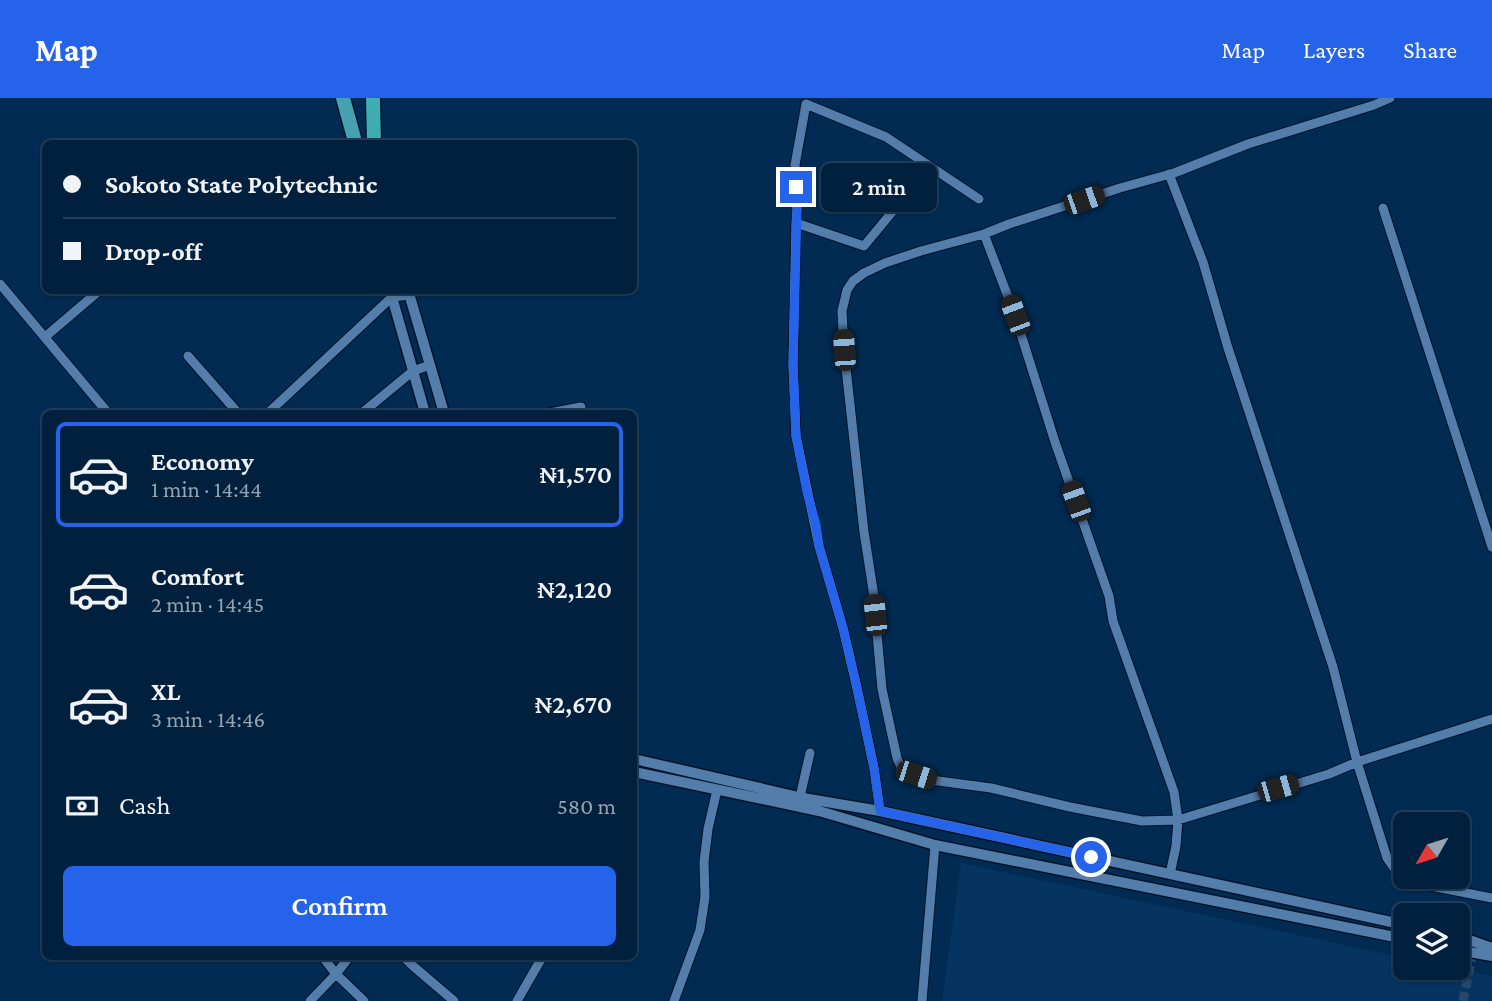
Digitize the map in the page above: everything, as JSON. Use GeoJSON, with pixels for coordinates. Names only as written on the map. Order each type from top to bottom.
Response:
{"type":"FeatureCollection","features":[{"type":"Feature","properties":{"kind":"highway"},"geometry":{"type":"LineString","coordinates":[[373,98],[374,140]]}},
{"type":"Feature","properties":{"kind":"main road"},"geometry":{"type":"LineString","coordinates":[[345,98],[355,140]]}},
{"type":"Feature","properties":{"kind":"street"},"geometry":{"type":"LineString","coordinates":[[366,98],[373,140]]}},
{"type":"Feature","properties":{"kind":"street"},"geometry":{"type":"LineString","coordinates":[[1390,98],[1248,144],[1168,174],[885,263],[853,281],[847,290],[842,311],[849,401],[873,590],[882,689],[897,758],[906,771],[931,779],[991,788],[1142,821],[1178,820],[1329,774],[1357,762],[1492,719]]}},
{"type":"Feature","properties":{"kind":"street"},"geometry":{"type":"LineString","coordinates":[[880,811],[874,768],[854,676],[819,546],[796,436],[793,364],[797,209],[795,165],[806,104],[886,137],[979,199]]}},
{"type":"Feature","properties":{"kind":"street"},"geometry":{"type":"LineString","coordinates":[[796,223],[864,246],[912,188],[925,163]]}},
{"type":"Feature","properties":{"kind":"street"},"geometry":{"type":"LineString","coordinates":[[1168,174],[1203,262],[1228,348],[1333,667],[1357,762],[1387,858],[1399,875],[1410,882],[1492,898]]}},
{"type":"Feature","properties":{"kind":"street"},"geometry":{"type":"LineString","coordinates":[[1383,208],[1492,547]]}},
{"type":"Feature","properties":{"kind":"street"},"geometry":{"type":"LineString","coordinates":[[984,234],[1015,315],[1055,442],[1109,596],[1113,621],[1174,792],[1178,820],[1170,874]]}},
{"type":"Feature","properties":{"kind":"street"},"geometry":{"type":"LineString","coordinates":[[0,284],[106,410]]}},
{"type":"Feature","properties":{"kind":"street"},"geometry":{"type":"LineString","coordinates":[[45,337],[95,294]]}},
{"type":"Feature","properties":{"kind":"street"},"geometry":{"type":"LineString","coordinates":[[271,410],[391,294],[424,410]]}},
{"type":"Feature","properties":{"kind":"street"},"geometry":{"type":"LineString","coordinates":[[408,294],[443,410]]}},
{"type":"Feature","properties":{"kind":"street"},"geometry":{"type":"LineString","coordinates":[[188,356],[235,410]]}},
{"type":"Feature","properties":{"kind":"street"},"geometry":{"type":"LineString","coordinates":[[366,410],[413,371],[430,365]]}},
{"type":"Feature","properties":{"kind":"street"},"geometry":{"type":"LineString","coordinates":[[566,410],[581,407]]}},
{"type":"Feature","properties":{"kind":"street"},"geometry":{"type":"LineString","coordinates":[[800,797],[810,753]]}},
{"type":"Feature","properties":{"kind":"street"},"geometry":{"type":"LineString","coordinates":[[637,760],[800,797],[880,811],[1393,922]]}},
{"type":"Feature","properties":{"kind":"street"},"geometry":{"type":"LineString","coordinates":[[637,773],[819,811],[935,845],[1393,937]]}},
{"type":"Feature","properties":{"kind":"street"},"geometry":{"type":"LineString","coordinates":[[674,1001],[700,930],[705,898],[706,840],[717,790]]}},
{"type":"Feature","properties":{"kind":"street"},"geometry":{"type":"LineString","coordinates":[[922,1001],[935,845]]}},
{"type":"Feature","properties":{"kind":"street"},"geometry":{"type":"LineString","coordinates":[[1470,940],[1492,948]]}},
{"type":"Feature","properties":{"kind":"street"},"geometry":{"type":"LineString","coordinates":[[1470,952],[1492,956]]}},
{"type":"Feature","properties":{"kind":"street"},"geometry":{"type":"LineString","coordinates":[[325,960],[364,1001]]}},
{"type":"Feature","properties":{"kind":"street"},"geometry":{"type":"LineString","coordinates":[[310,1001],[347,960]]}},
{"type":"Feature","properties":{"kind":"street"},"geometry":{"type":"LineString","coordinates":[[407,960],[454,1001]]}},
{"type":"Feature","properties":{"kind":"street"},"geometry":{"type":"LineString","coordinates":[[517,1001],[540,961]]}},
{"type":"Feature","properties":{"kind":"shaded area"},"geometry":{"type":"Polygon","coordinates":[[[961,863],[1393,955],[1393,980],[1470,980],[1470,972],[1492,976],[1492,1001],[942,1001],[961,863]]]}},
{"type":"Feature","properties":{"kind":"tunnel"},"geometry":{"type":"LineString","coordinates":[[1463,1001],[1473,952]]}},
{"type":"Feature","properties":{"kind":"route"},"geometry":{"type":"LineString","coordinates":[[796,187],[793,364],[796,436],[819,546],[857,688],[880,811],[1091,857]]}}]}
